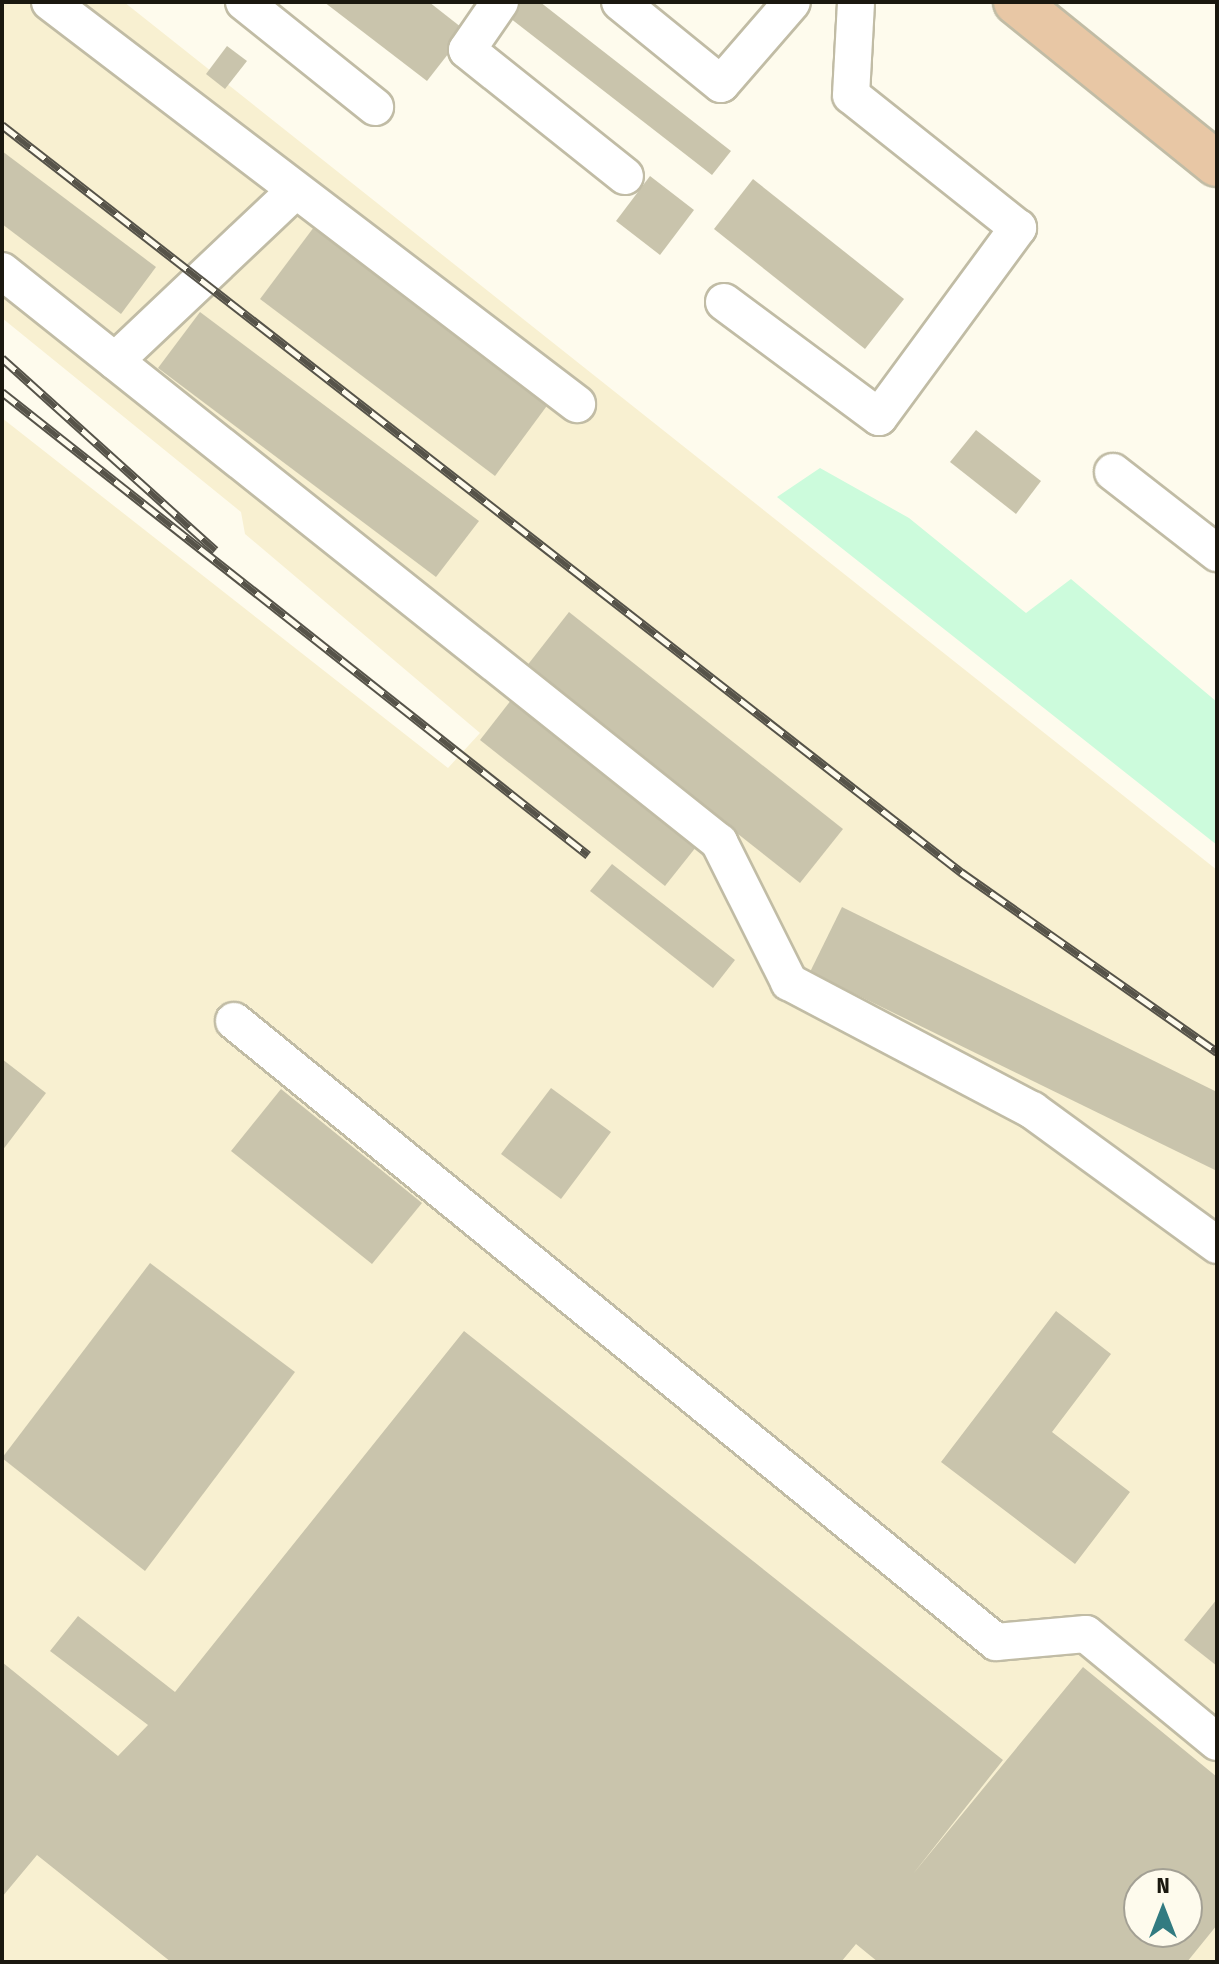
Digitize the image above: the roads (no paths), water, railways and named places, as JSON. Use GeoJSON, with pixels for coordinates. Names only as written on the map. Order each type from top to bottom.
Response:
{"type":"FeatureCollection","features":[{"type":"Feature","properties":{"kind":"main road"},"geometry":{"type":"LineString","coordinates":[[1016,2],[1217,164]]}},
{"type":"Feature","properties":{"kind":"lane"},"geometry":{"type":"LineString","coordinates":[[50,2],[294,192],[577,404]]}},
{"type":"Feature","properties":{"kind":"lane"},"geometry":{"type":"LineString","coordinates":[[244,2],[375,107]]}},
{"type":"Feature","properties":{"kind":"lane"},"geometry":{"type":"LineString","coordinates":[[500,2],[467,50],[625,176]]}},
{"type":"Feature","properties":{"kind":"lane"},"geometry":{"type":"LineString","coordinates":[[620,2],[721,84],[792,2]]}},
{"type":"Feature","properties":{"kind":"lane"},"geometry":{"type":"LineString","coordinates":[[724,302],[879,417],[1018,228],[851,95],[856,2]]}},
{"type":"Feature","properties":{"kind":"lane"},"geometry":{"type":"LineString","coordinates":[[115,361],[294,192]]}},
{"type":"Feature","properties":{"kind":"lane"},"geometry":{"type":"LineString","coordinates":[[2,271],[719,842],[789,982],[1032,1110],[1217,1245]]}},
{"type":"Feature","properties":{"kind":"lane"},"geometry":{"type":"LineString","coordinates":[[1113,472],[1217,553]]}},
{"type":"Feature","properties":{"kind":"lane"},"geometry":{"type":"LineString","coordinates":[[234,1021],[996,1642],[1086,1634],[1217,1742]]}},
{"type":"Feature","properties":{"kind":"railway"},"geometry":{"type":"LineString","coordinates":[[2,125],[961,872],[1217,1052]]}},
{"type":"Feature","properties":{"kind":"railway"},"geometry":{"type":"LineString","coordinates":[[2,358],[215,550]]}},
{"type":"Feature","properties":{"kind":"railway"},"geometry":{"type":"LineString","coordinates":[[2,392],[588,855]]}}]}
